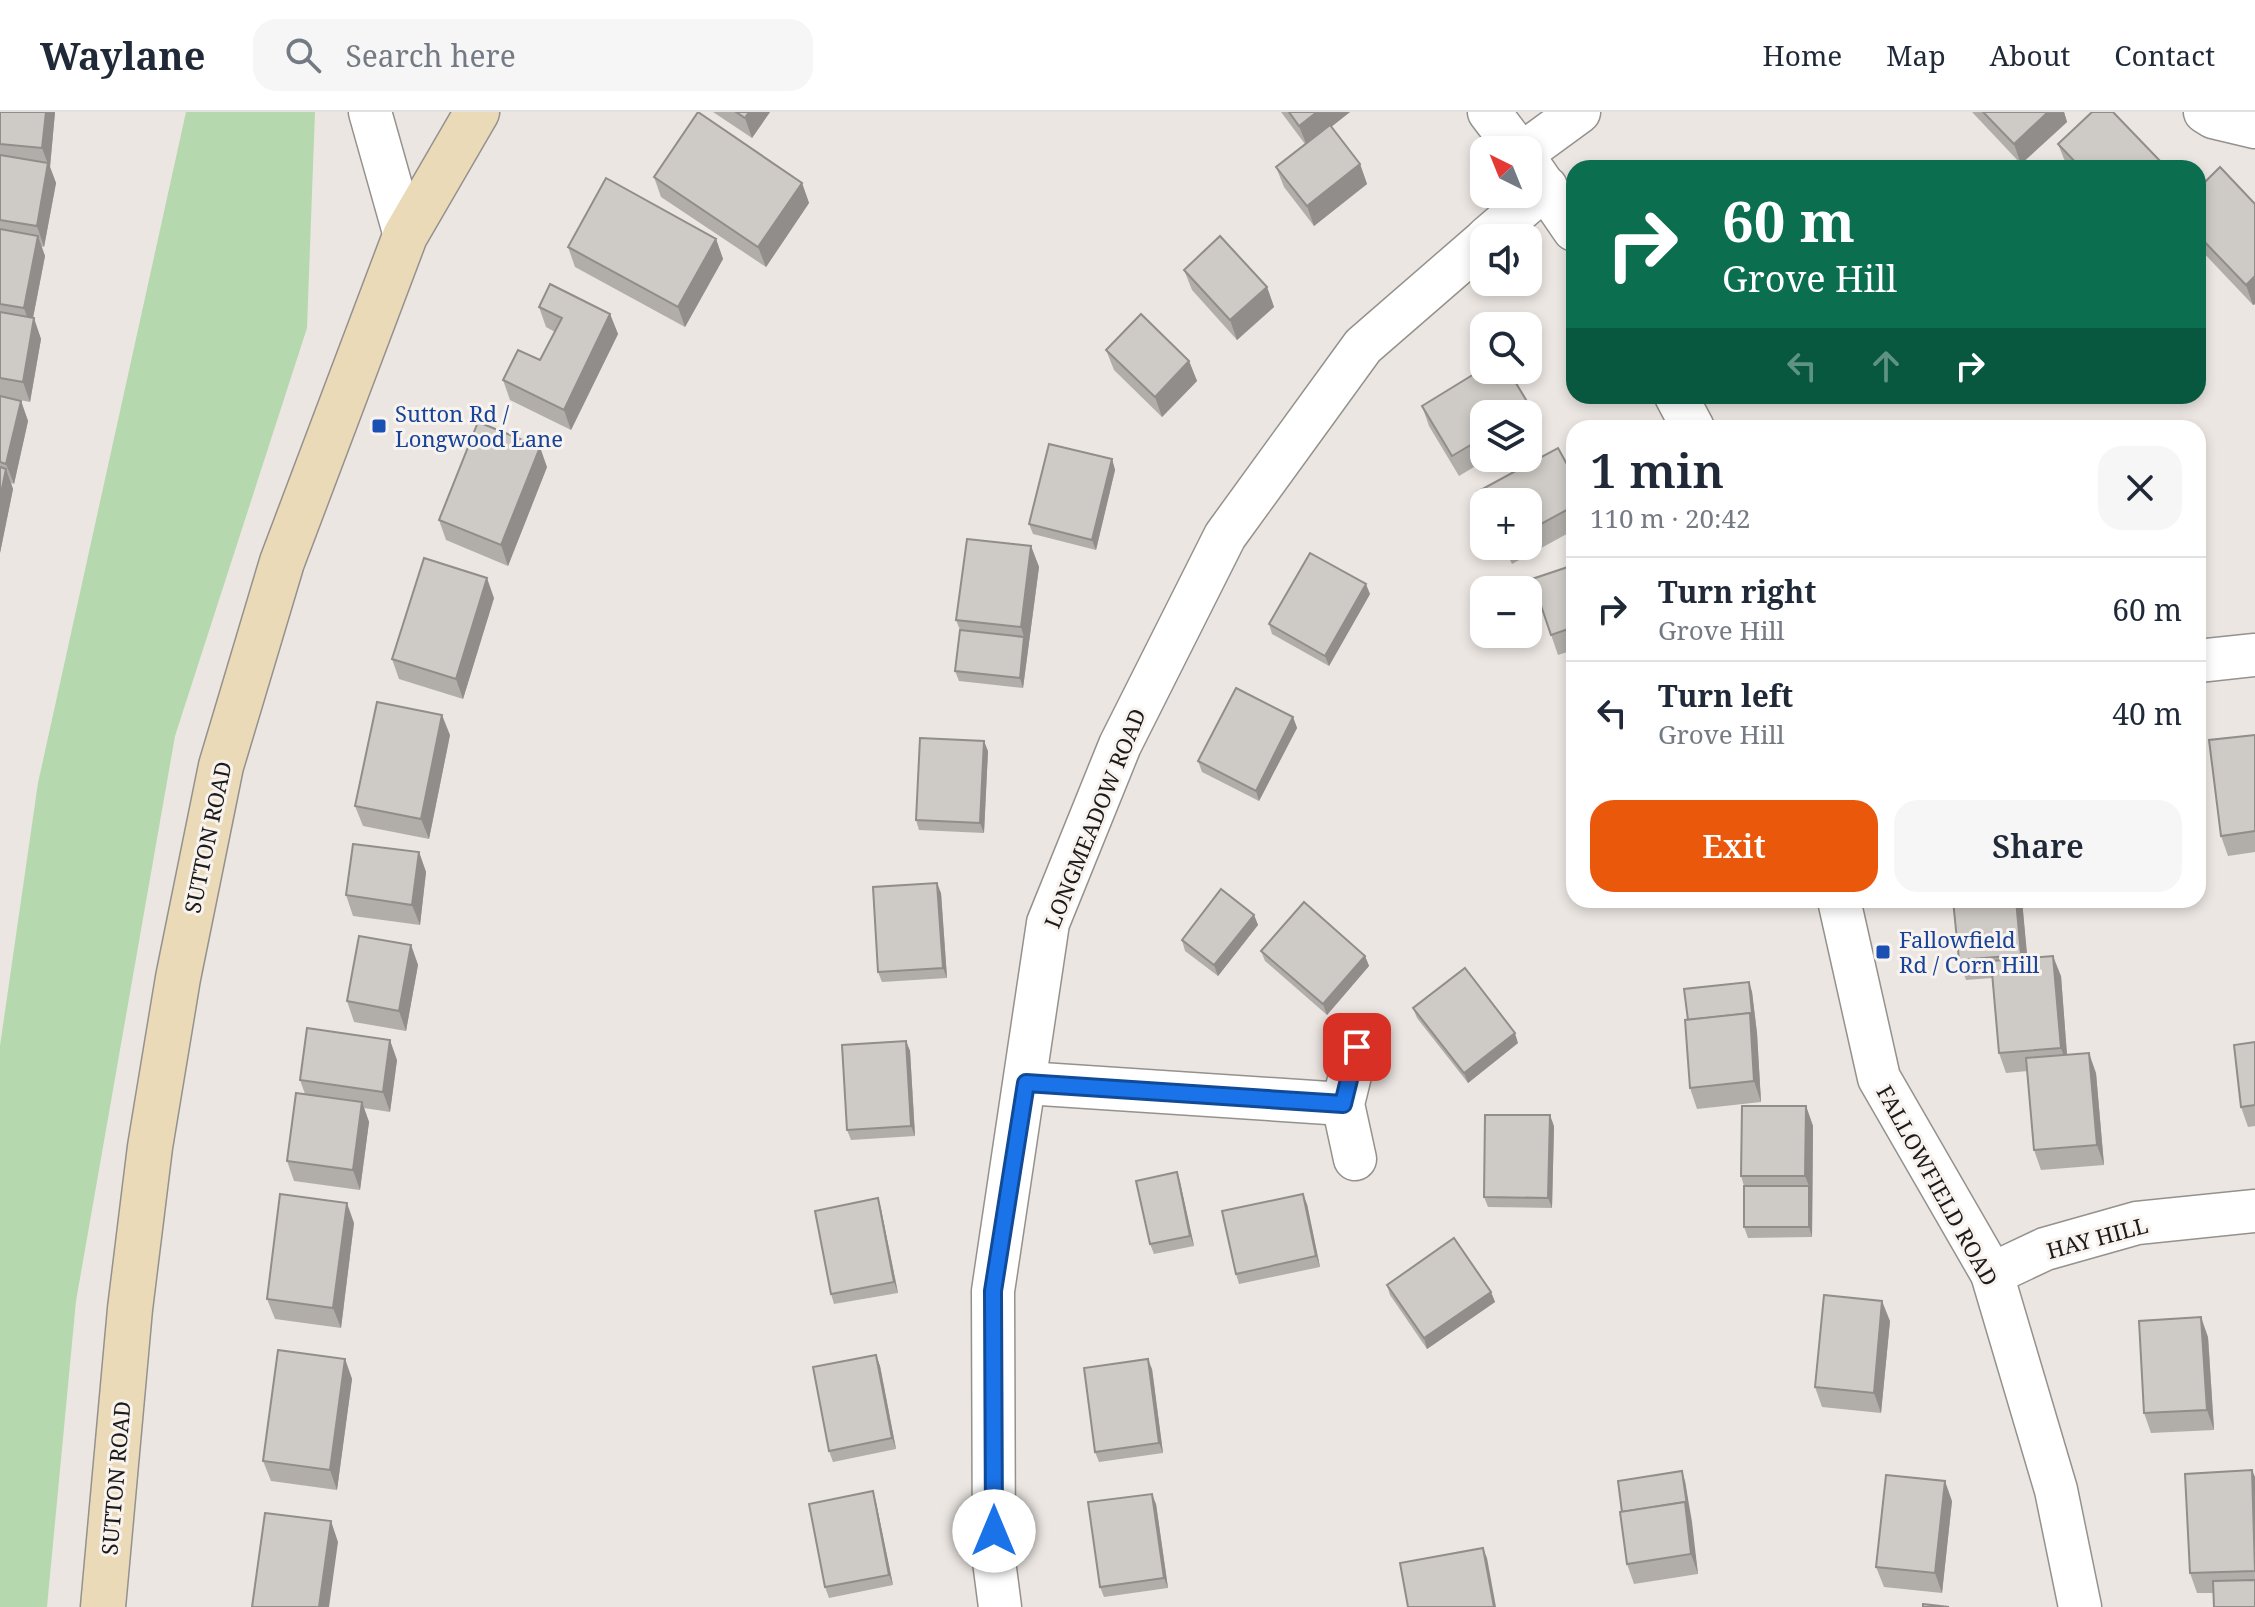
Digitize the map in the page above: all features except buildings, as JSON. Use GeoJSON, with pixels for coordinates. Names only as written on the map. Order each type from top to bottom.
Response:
{"type":"FeatureCollection","features":[{"type":"Feature","properties":{"kind":"main road","name":"SUTTON ROAD"},"geometry":{"type":"LineString","coordinates":[[103,1607],[130,1309],[150,1147],[178,978],[221,766],[282,562],[405,236],[477,112]]}},
{"type":"Feature","properties":{"kind":"street"},"geometry":{"type":"LineString","coordinates":[[370,112],[405,236]]}},
{"type":"Feature","properties":{"kind":"street"},"geometry":{"type":"LineString","coordinates":[[1489,112],[1507,136]]}},
{"type":"Feature","properties":{"kind":"street"},"geometry":{"type":"LineString","coordinates":[[1542,139],[1579,112]]}},
{"type":"Feature","properties":{"kind":"street"},"geometry":{"type":"LineString","coordinates":[[2205,112],[2213,117],[2255,127]]}},
{"type":"Feature","properties":{"kind":"street"},"geometry":{"type":"LineString","coordinates":[[1542,182],[1566,218]]}},
{"type":"Feature","properties":{"kind":"street","name":"LONGMEADOW ROAD"},"geometry":{"type":"LineString","coordinates":[[1498,224],[1511,208]]}},
{"type":"Feature","properties":{"kind":"street","name":"LONGMEADOW ROAD"},"geometry":{"type":"LineString","coordinates":[[1000,1607],[994,1561],[993,1291],[1048,923],[1120,745],[1225,536],[1363,346],[1470,253]]}},
{"type":"Feature","properties":{"kind":"street"},"geometry":{"type":"LineString","coordinates":[[2206,660],[2255,655]]}},
{"type":"Feature","properties":{"kind":"street","name":"FALLOWFIELD ROAD"},"geometry":{"type":"LineString","coordinates":[[1841,908],[1879,1078],[1992,1274],[2056,1490],[2080,1607]]}},
{"type":"Feature","properties":{"kind":"street"},"geometry":{"type":"LineString","coordinates":[[1355,1159],[1343,1104],[1357,1047]]}},
{"type":"Feature","properties":{"kind":"street"},"geometry":{"type":"LineString","coordinates":[[1026,1083],[1343,1104]]}},
{"type":"Feature","properties":{"kind":"street","name":"HAY HILL"},"geometry":{"type":"LineString","coordinates":[[1992,1274],[2045,1249],[2137,1223],[2255,1211]]}},
{"type":"Feature","properties":{"kind":"green space"},"geometry":{"type":"Polygon","coordinates":[[[186,112],[315,112],[307,328],[175,736],[76,1301],[47,1607],[0,1607],[0,1046],[38,783],[186,112]]]}},
{"type":"Feature","properties":{"kind":"place","name":"Sutton Rd / Longwood Lane"},"geometry":{"type":"Point","coordinates":[379,426]}},
{"type":"Feature","properties":{"kind":"place","name":"Fallowfield Rd / Corn Hill"},"geometry":{"type":"Point","coordinates":[1883,952]}},
{"type":"Feature","properties":{"kind":"route"},"geometry":{"type":"LineString","coordinates":[[994,1531],[993,1291],[1026,1083],[1343,1104],[1357,1047]]}}]}
